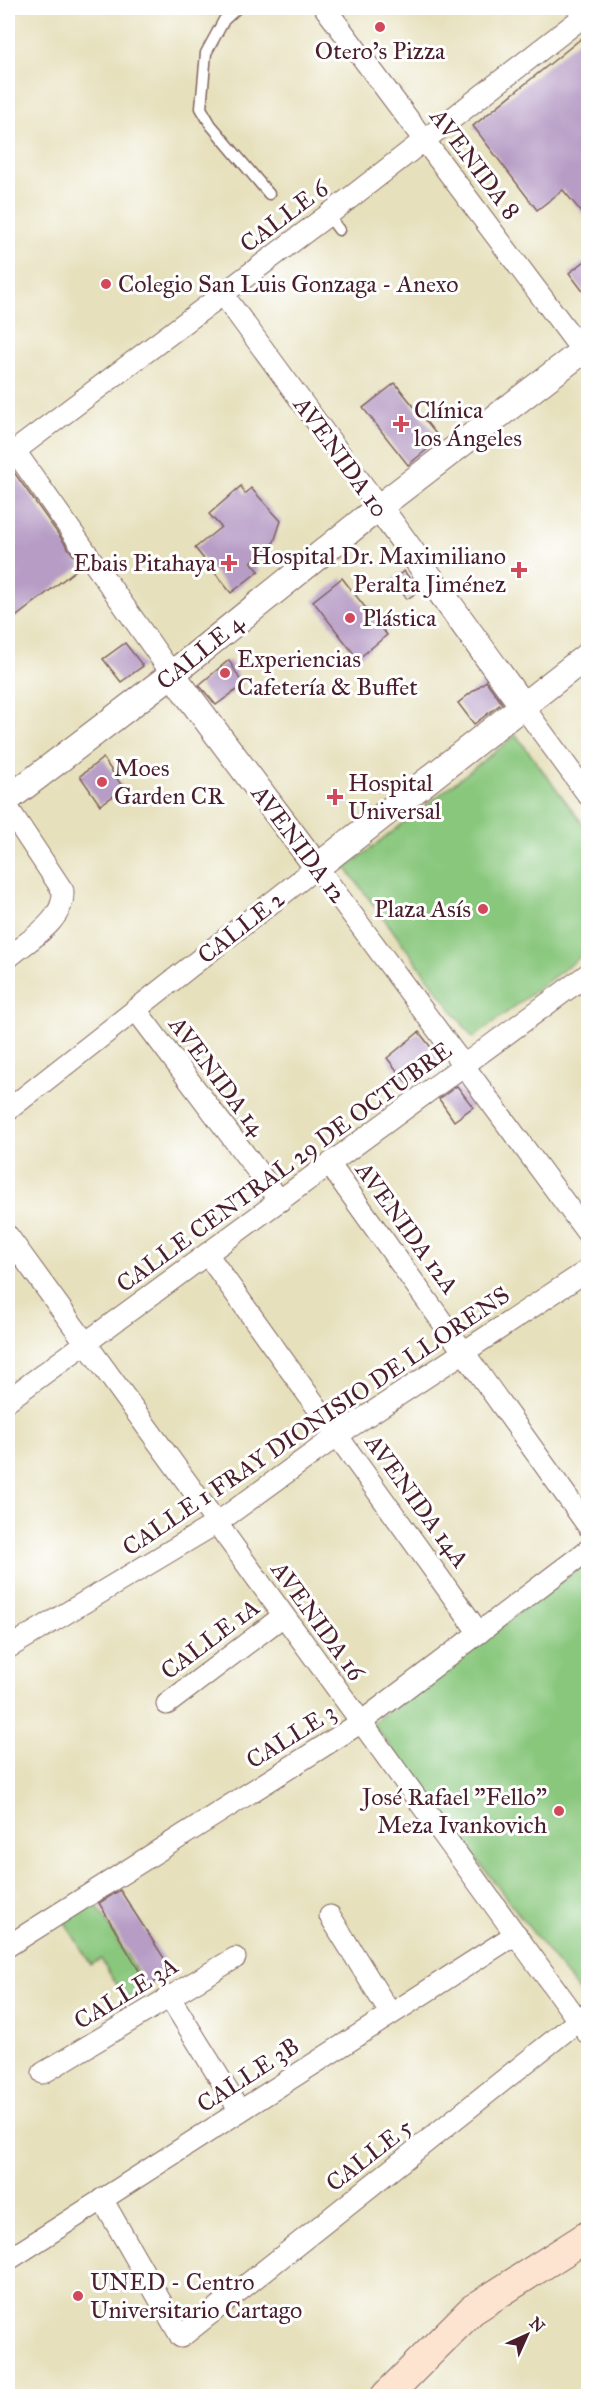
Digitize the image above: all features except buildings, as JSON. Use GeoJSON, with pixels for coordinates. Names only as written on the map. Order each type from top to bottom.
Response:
{"type":"FeatureCollection","features":[{"type":"Feature","properties":{"kind":"main road"},"geometry":{"type":"LineString","coordinates":[[386,2397],[472,2310],[588,2236]]}},
{"type":"Feature","properties":{"kind":"street","name":"AVENIDA 8"},"geometry":{"type":"LineString","coordinates":[[325,8],[586,350]]}},
{"type":"Feature","properties":{"kind":"street","name":"CALLE 6"},"geometry":{"type":"LineString","coordinates":[[11,454],[222,293],[333,222],[425,140],[588,13]]}},
{"type":"Feature","properties":{"kind":"street","name":"AVENIDA 10"},"geometry":{"type":"LineString","coordinates":[[222,293],[588,795]]}},
{"type":"Feature","properties":{"kind":"street","name":"CALLE 4"},"geometry":{"type":"LineString","coordinates":[[8,799],[172,674],[378,507],[586,350]]}},
{"type":"Feature","properties":{"kind":"street","name":"AVENIDA 12"},"geometry":{"type":"LineString","coordinates":[[11,454],[588,1234]]}},
{"type":"Feature","properties":{"kind":"street","name":"CALLE 2"},"geometry":{"type":"LineString","coordinates":[[8,1110],[588,655]]}},
{"type":"Feature","properties":{"kind":"street"},"geometry":{"type":"LineString","coordinates":[[8,808],[63,891],[63,902],[54,919],[8,958]]}},
{"type":"Feature","properties":{"kind":"street","name":"CALLE CENTRAL 29 DE OCTUBRE"},"geometry":{"type":"LineString","coordinates":[[8,1400],[465,1067],[588,974]]}},
{"type":"Feature","properties":{"kind":"street","name":"AVENIDA 14"},"geometry":{"type":"LineString","coordinates":[[136,1010],[280,1201]]}},
{"type":"Feature","properties":{"kind":"street","name":"AVENIDA 12A"},"geometry":{"type":"LineString","coordinates":[[330,1165],[588,1526]]}},
{"type":"Feature","properties":{"kind":"street","name":"AVENIDA 16"},"geometry":{"type":"LineString","coordinates":[[8,1236],[360,1723],[585,2023]]}},
{"type":"Feature","properties":{"kind":"street","name":"AVENIDA 14A"},"geometry":{"type":"LineString","coordinates":[[207,1254],[479,1633]]}},
{"type":"Feature","properties":{"kind":"street","name":"CALLE 1 FRAY DIONISIO DE LLORENS"},"geometry":{"type":"LineString","coordinates":[[8,1648],[217,1523],[338,1435],[588,1270]]}},
{"type":"Feature","properties":{"kind":"street","name":"CALLE 3"},"geometry":{"type":"LineString","coordinates":[[8,1947],[360,1723],[588,1550]]}},
{"type":"Feature","properties":{"kind":"street","name":"CALLE 1A"},"geometry":{"type":"LineString","coordinates":[[166,1704],[283,1616]]}},
{"type":"Feature","properties":{"kind":"street"},"geometry":{"type":"LineString","coordinates":[[330,1916],[390,2013]]}},
{"type":"Feature","properties":{"kind":"street","name":"CALLE 3B"},"geometry":{"type":"LineString","coordinates":[[8,2260],[516,1934]]}},
{"type":"Feature","properties":{"kind":"street","name":"CALLE 3A"},"geometry":{"type":"LineString","coordinates":[[44,2073],[235,1958]]}},
{"type":"Feature","properties":{"kind":"street"},"geometry":{"type":"LineString","coordinates":[[169,1996],[240,2111]]}},
{"type":"Feature","properties":{"kind":"street","name":"CALLE 5"},"geometry":{"type":"LineString","coordinates":[[102,2199],[181,2337],[585,2023]]}},
{"type":"Feature","properties":{"kind":"lane"},"geometry":{"type":"LineString","coordinates":[[237,8],[224,20],[206,53],[201,108],[211,125],[269,194]]}},
{"type":"Feature","properties":{"kind":"green space","name":"Plaza Asís"},"geometry":{"type":"Polygon","coordinates":[[[516,735],[588,831],[588,951],[473,1038],[346,868],[516,735]]]}},
{"type":"Feature","properties":{"kind":"green space"},"geometry":{"type":"Polygon","coordinates":[[[588,1561],[588,1989],[581,1995],[372,1723],[588,1561]]]}},
{"type":"Feature","properties":{"kind":"green space"},"geometry":{"type":"Polygon","coordinates":[[[90,1894],[146,1987],[125,2000],[101,1959],[91,1965],[60,1914],[90,1894]]]}},
{"type":"Feature","properties":{"kind":"place","name":"Otero's Pizza"},"geometry":{"type":"Point","coordinates":[380,27]}},
{"type":"Feature","properties":{"kind":"place","name":"Colegio San Luis Gonzaga - Anexo"},"geometry":{"type":"Point","coordinates":[106,284]}},
{"type":"Feature","properties":{"kind":"place","name":"Clínica los Ángeles"},"geometry":{"type":"Point","coordinates":[401,424]}},
{"type":"Feature","properties":{"kind":"place","name":"Ebais Pitahaya"},"geometry":{"type":"Point","coordinates":[229,563]}},
{"type":"Feature","properties":{"kind":"place","name":"Hospital Dr. Maximiliano Peralta Jiménez"},"geometry":{"type":"Point","coordinates":[519,570]}},
{"type":"Feature","properties":{"kind":"place","name":"Plástica"},"geometry":{"type":"Point","coordinates":[350,618]}},
{"type":"Feature","properties":{"kind":"place","name":"Experiencias Cafetería & Buffet"},"geometry":{"type":"Point","coordinates":[225,673]}},
{"type":"Feature","properties":{"kind":"place","name":"Moes Garden CR"},"geometry":{"type":"Point","coordinates":[102,782]}},
{"type":"Feature","properties":{"kind":"place","name":"Hospital Universal"},"geometry":{"type":"Point","coordinates":[335,797]}},
{"type":"Feature","properties":{"kind":"place","name":"Plaza Asís"},"geometry":{"type":"Point","coordinates":[483,909]}},
{"type":"Feature","properties":{"kind":"place","name":"José Rafael \"Fello\" Meza Ivankovich"},"geometry":{"type":"Point","coordinates":[559,1811]}},
{"type":"Feature","properties":{"kind":"place","name":"UNED - Centro Universitario Cartago"},"geometry":{"type":"Point","coordinates":[78,2296]}}]}
